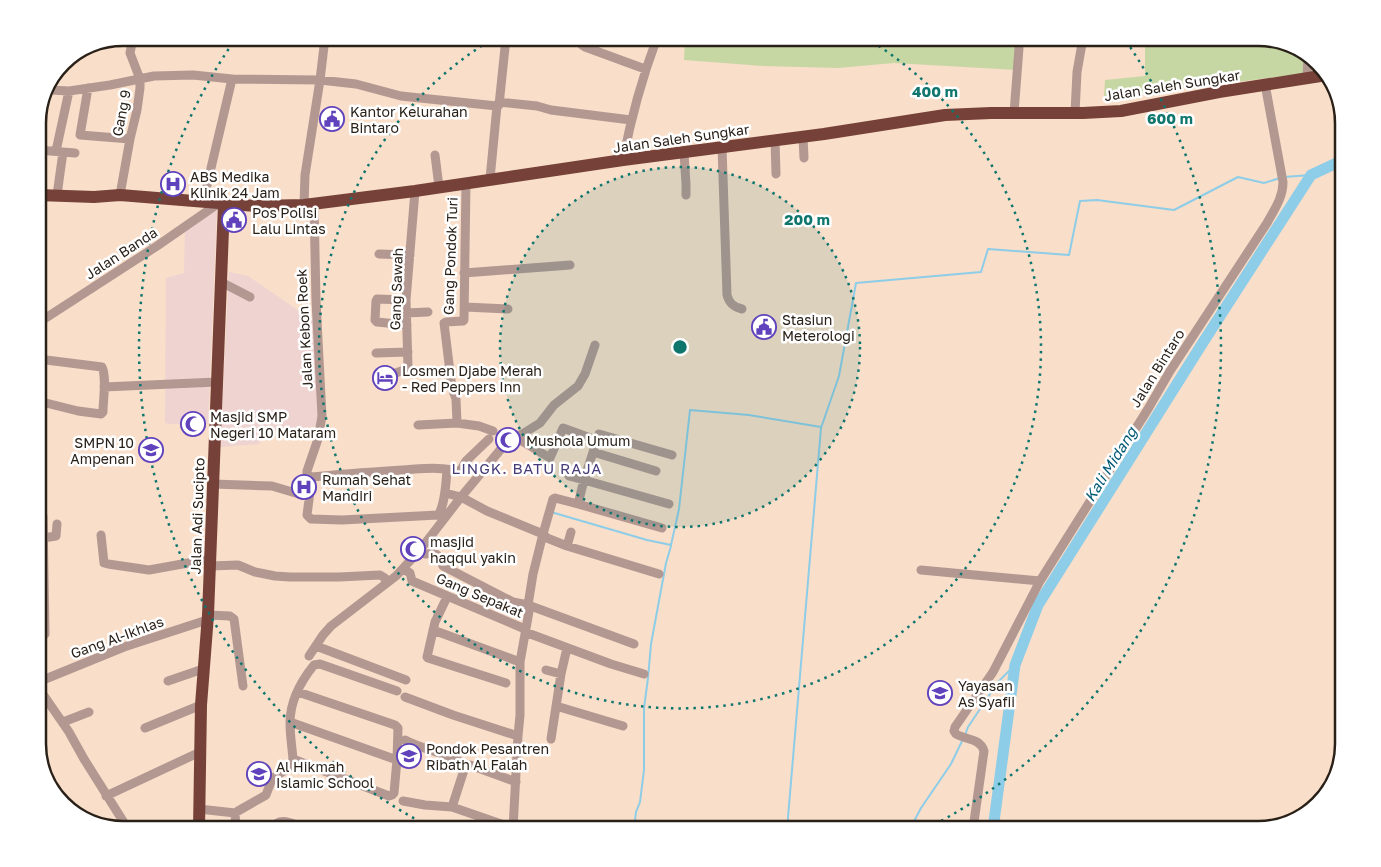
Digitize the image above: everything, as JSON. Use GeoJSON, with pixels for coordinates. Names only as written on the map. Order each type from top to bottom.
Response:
{"type":"FeatureCollection","features":[{"type":"Feature","properties":{"kind":"highway","name":"Jalan Saleh Sungkar"},"geometry":{"type":"LineString","coordinates":[[46,195],[120,195],[256,206],[309,204],[439,188],[623,160],[946,116],[991,113],[1121,111],[1219,92],[1318,76]]}},
{"type":"Feature","properties":{"kind":"highway","name":"Jalan Adi Sucipto"},"geometry":{"type":"LineString","coordinates":[[199,821],[201,705],[208,617],[221,282],[222,204]]}},
{"type":"Feature","properties":{"kind":"street","name":"Gang 9"},"geometry":{"type":"LineString","coordinates":[[120,195],[137,110],[140,79],[130,52],[131,46]]}},
{"type":"Feature","properties":{"kind":"street"},"geometry":{"type":"LineString","coordinates":[[309,204],[305,175],[324,46]]}},
{"type":"Feature","properties":{"kind":"street"},"geometry":{"type":"LineString","coordinates":[[490,179],[505,46]]}},
{"type":"Feature","properties":{"kind":"street"},"geometry":{"type":"LineString","coordinates":[[584,46],[646,69]]}},
{"type":"Feature","properties":{"kind":"street"},"geometry":{"type":"LineString","coordinates":[[623,160],[631,120],[654,46]]}},
{"type":"Feature","properties":{"kind":"street"},"geometry":{"type":"LineString","coordinates":[[1075,113],[1077,72],[1082,46]]}},
{"type":"Feature","properties":{"kind":"street"},"geometry":{"type":"LineString","coordinates":[[1014,113],[1019,48]]}},
{"type":"Feature","properties":{"kind":"street"},"geometry":{"type":"LineString","coordinates":[[1307,78],[1308,65]]}},
{"type":"Feature","properties":{"kind":"street"},"geometry":{"type":"LineString","coordinates":[[54,90],[69,91],[154,76],[193,75],[232,79],[320,80],[356,84],[401,96],[537,106],[551,110],[631,120]]}},
{"type":"Feature","properties":{"kind":"street"},"geometry":{"type":"LineString","coordinates":[[203,202],[232,79]]}},
{"type":"Feature","properties":{"kind":"street","name":"Jalan Bintaro"},"geometry":{"type":"LineString","coordinates":[[974,821],[984,754],[983,748],[981,744],[954,733],[955,727],[992,672],[1040,580],[1170,371],[1267,223],[1280,200],[1283,190],[1282,179],[1265,84]]}},
{"type":"Feature","properties":{"kind":"street"},"geometry":{"type":"LineString","coordinates":[[88,88],[80,135],[130,139]]}},
{"type":"Feature","properties":{"kind":"street"},"geometry":{"type":"LineString","coordinates":[[57,195],[60,152],[69,91]]}},
{"type":"Feature","properties":{"kind":"street"},"geometry":{"type":"LineString","coordinates":[[802,137],[804,158]]}},
{"type":"Feature","properties":{"kind":"street"},"geometry":{"type":"LineString","coordinates":[[775,140],[776,174]]}},
{"type":"Feature","properties":{"kind":"street"},"geometry":{"type":"LineString","coordinates":[[722,147],[727,295],[733,305],[742,309]]}},
{"type":"Feature","properties":{"kind":"street"},"geometry":{"type":"LineString","coordinates":[[46,151],[75,153]]}},
{"type":"Feature","properties":{"kind":"street"},"geometry":{"type":"LineString","coordinates":[[684,153],[686,195]]}},
{"type":"Feature","properties":{"kind":"street"},"geometry":{"type":"LineString","coordinates":[[435,155],[439,188]]}},
{"type":"Feature","properties":{"kind":"street","name":"Gang Pondok Turi"},"geometry":{"type":"LineString","coordinates":[[457,423],[457,408],[452,388],[444,324],[446,322],[464,321],[466,183]]}},
{"type":"Feature","properties":{"kind":"street","name":"Gang Sawah"},"geometry":{"type":"LineString","coordinates":[[390,375],[407,369],[406,300],[415,191]]}},
{"type":"Feature","properties":{"kind":"street","name":"Jalan Banda"},"geometry":{"type":"LineString","coordinates":[[46,318],[222,204]]}},
{"type":"Feature","properties":{"kind":"street","name":"Jalan Kebon Roek"},"geometry":{"type":"LineString","coordinates":[[309,204],[322,416],[318,439],[307,471],[308,475],[312,477]]}},
{"type":"Feature","properties":{"kind":"street"},"geometry":{"type":"LineString","coordinates":[[379,254],[410,255]]}},
{"type":"Feature","properties":{"kind":"street"},"geometry":{"type":"LineString","coordinates":[[464,273],[570,265]]}},
{"type":"Feature","properties":{"kind":"street"},"geometry":{"type":"LineString","coordinates":[[221,282],[250,297]]}},
{"type":"Feature","properties":{"kind":"street"},"geometry":{"type":"LineString","coordinates":[[406,300],[377,299],[375,320],[377,322],[407,325]]}},
{"type":"Feature","properties":{"kind":"street"},"geometry":{"type":"LineString","coordinates":[[465,307],[508,309]]}},
{"type":"Feature","properties":{"kind":"street"},"geometry":{"type":"LineString","coordinates":[[406,313],[428,312]]}},
{"type":"Feature","properties":{"kind":"street"},"geometry":{"type":"LineString","coordinates":[[310,656],[331,626],[403,569],[501,449],[515,437],[540,423],[554,405],[578,386],[585,374],[595,346]]}},
{"type":"Feature","properties":{"kind":"street"},"geometry":{"type":"LineString","coordinates":[[376,353],[408,352]]}},
{"type":"Feature","properties":{"kind":"street"},"geometry":{"type":"LineString","coordinates":[[46,360],[102,367],[104,371],[103,412],[101,414],[78,411],[46,403]]}},
{"type":"Feature","properties":{"kind":"street"},"geometry":{"type":"LineString","coordinates":[[104,387],[217,382]]}},
{"type":"Feature","properties":{"kind":"street"},"geometry":{"type":"LineString","coordinates":[[418,425],[457,423],[479,426],[490,435],[466,461],[460,472]]}},
{"type":"Feature","properties":{"kind":"street"},"geometry":{"type":"LineString","coordinates":[[515,437],[550,458],[563,428],[596,440]]}},
{"type":"Feature","properties":{"kind":"street"},"geometry":{"type":"LineString","coordinates":[[578,504],[599,434],[672,455]]}},
{"type":"Feature","properties":{"kind":"street"},"geometry":{"type":"LineString","coordinates":[[593,452],[656,471]]}},
{"type":"Feature","properties":{"kind":"street"},"geometry":{"type":"LineString","coordinates":[[447,470],[441,511],[438,515],[342,520],[311,519],[307,515],[312,477],[402,470],[447,470],[460,472],[475,481]]}},
{"type":"Feature","properties":{"kind":"street"},"geometry":{"type":"LineString","coordinates":[[569,476],[669,504]]}},
{"type":"Feature","properties":{"kind":"street"},"geometry":{"type":"LineString","coordinates":[[213,484],[272,486],[309,497]]}},
{"type":"Feature","properties":{"kind":"street"},"geometry":{"type":"LineString","coordinates":[[444,493],[461,497],[487,511],[567,546],[659,574]]}},
{"type":"Feature","properties":{"kind":"street"},"geometry":{"type":"LineString","coordinates":[[514,821],[520,715],[520,662],[533,574],[554,499],[662,528]]}},
{"type":"Feature","properties":{"kind":"street"},"geometry":{"type":"LineString","coordinates":[[46,538],[56,536],[57,524]]}},
{"type":"Feature","properties":{"kind":"street"},"geometry":{"type":"LineString","coordinates":[[567,546],[571,532]]}},
{"type":"Feature","properties":{"kind":"street"},"geometry":{"type":"LineString","coordinates":[[101,536],[104,563],[149,570],[210,563],[238,566],[255,572],[290,577],[340,578],[380,575],[385,578],[386,583]]}},
{"type":"Feature","properties":{"kind":"street"},"geometry":{"type":"LineString","coordinates":[[420,550],[425,554],[434,553],[438,555],[443,566],[513,602],[634,644]]}},
{"type":"Feature","properties":{"kind":"street","name":"Gang Sepakat"},"geometry":{"type":"LineString","coordinates":[[403,569],[410,573],[412,581],[447,597],[568,648],[610,664],[644,674]]}},
{"type":"Feature","properties":{"kind":"street"},"geometry":{"type":"LineString","coordinates":[[921,570],[1040,580]]}},
{"type":"Feature","properties":{"kind":"street"},"geometry":{"type":"LineString","coordinates":[[447,597],[433,630],[427,655],[428,658],[506,683]]}},
{"type":"Feature","properties":{"kind":"street"},"geometry":{"type":"LineString","coordinates":[[208,617],[230,616],[234,619],[243,686]]}},
{"type":"Feature","properties":{"kind":"street","name":"Gang Al-Ikhlas"},"geometry":{"type":"LineString","coordinates":[[46,679],[124,647],[208,617]]}},
{"type":"Feature","properties":{"kind":"street"},"geometry":{"type":"LineString","coordinates":[[433,630],[520,662]]}},
{"type":"Feature","properties":{"kind":"street"},"geometry":{"type":"LineString","coordinates":[[316,646],[406,680]]}},
{"type":"Feature","properties":{"kind":"street"},"geometry":{"type":"LineString","coordinates":[[551,739],[561,674],[568,648]]}},
{"type":"Feature","properties":{"kind":"street"},"geometry":{"type":"LineString","coordinates":[[199,809],[235,813],[266,795],[272,779],[288,768],[292,759],[290,722],[294,703],[310,670],[317,664],[397,691]]}},
{"type":"Feature","properties":{"kind":"street"},"geometry":{"type":"LineString","coordinates":[[168,681],[204,669]]}},
{"type":"Feature","properties":{"kind":"street"},"geometry":{"type":"LineString","coordinates":[[546,670],[561,674]]}},
{"type":"Feature","properties":{"kind":"street"},"geometry":{"type":"LineString","coordinates":[[292,759],[389,796],[394,793],[398,728],[395,725],[298,692]]}},
{"type":"Feature","properties":{"kind":"street"},"geometry":{"type":"LineString","coordinates":[[405,697],[518,736]]}},
{"type":"Feature","properties":{"kind":"street"},"geometry":{"type":"LineString","coordinates":[[46,698],[63,722],[119,821]]}},
{"type":"Feature","properties":{"kind":"street"},"geometry":{"type":"LineString","coordinates":[[145,728],[201,705]]}},
{"type":"Feature","properties":{"kind":"street"},"geometry":{"type":"LineString","coordinates":[[556,706],[623,726]]}},
{"type":"Feature","properties":{"kind":"street"},"geometry":{"type":"LineString","coordinates":[[63,722],[89,712]]}},
{"type":"Feature","properties":{"kind":"street"},"geometry":{"type":"LineString","coordinates":[[290,722],[397,760]]}},
{"type":"Feature","properties":{"kind":"street"},"geometry":{"type":"LineString","coordinates":[[405,740],[460,761],[464,766],[452,807]]}},
{"type":"Feature","properties":{"kind":"street"},"geometry":{"type":"LineString","coordinates":[[106,796],[200,752]]}},
{"type":"Feature","properties":{"kind":"street"},"geometry":{"type":"LineString","coordinates":[[464,766],[470,765],[516,782]]}},
{"type":"Feature","properties":{"kind":"street"},"geometry":{"type":"LineString","coordinates":[[403,801],[430,806],[452,807],[491,821]]}},
{"type":"Feature","properties":{"kind":"street"},"geometry":{"type":"LineString","coordinates":[[235,813],[236,821]]}},
{"type":"Feature","properties":{"kind":"shaded area"},"geometry":{"type":"Polygon","coordinates":[[[217,210],[208,424],[169,424],[165,423],[166,278],[184,273],[185,232],[217,210]]]}},
{"type":"Feature","properties":{"kind":"shaded area"},"geometry":{"type":"Polygon","coordinates":[[[229,272],[248,276],[315,322],[320,426],[258,433],[260,444],[220,447],[229,272]]]}},
{"type":"Feature","properties":{"kind":"green space"},"geometry":{"type":"Polygon","coordinates":[[[685,46],[1019,46],[1017,70],[894,63],[838,68],[763,66],[684,60],[685,46]]]}},
{"type":"Feature","properties":{"kind":"green space"},"geometry":{"type":"Polygon","coordinates":[[[1145,46],[1267,47],[1287,52],[1304,62],[1315,72],[1104,99],[1105,80],[1145,76],[1145,46]]]}},
{"type":"Feature","properties":{"kind":"waterway","name":"Kali Midang"},"geometry":{"type":"LineString","coordinates":[[994,821],[1015,665],[1038,605],[1311,175],[1335,164]]}},
{"type":"Feature","properties":{"kind":"waterway"},"geometry":{"type":"LineString","coordinates":[[1284,177],[1311,175]]}},
{"type":"Feature","properties":{"kind":"waterway"},"geometry":{"type":"LineString","coordinates":[[788,821],[821,428],[839,376],[856,283],[981,272],[988,249],[1069,255],[1080,201],[1097,200],[1174,210],[1238,177],[1264,183],[1280,178]]}},
{"type":"Feature","properties":{"kind":"waterway"},"geometry":{"type":"LineString","coordinates":[[551,512],[647,540],[671,545],[679,509],[690,410],[749,415],[821,427]]}},
{"type":"Feature","properties":{"kind":"waterway"},"geometry":{"type":"LineString","coordinates":[[635,821],[640,802],[644,770],[644,708],[651,644],[671,546]]}},
{"type":"Feature","properties":{"kind":"waterway"},"geometry":{"type":"LineString","coordinates":[[965,735],[968,727],[998,682],[1015,665]]}},
{"type":"Feature","properties":{"kind":"waterway"},"geometry":{"type":"LineString","coordinates":[[914,821],[951,764],[963,739]]}},
{"type":"Feature","properties":{"kind":"place","name":"Kantor Kelurahan Bintaro"},"geometry":{"type":"Point","coordinates":[332,119]}},
{"type":"Feature","properties":{"kind":"place","name":"ABS Medika Klinik 24 Jam"},"geometry":{"type":"Point","coordinates":[173,184]}},
{"type":"Feature","properties":{"kind":"place","name":"Pos Polisi Lalu Lintas"},"geometry":{"type":"Point","coordinates":[234,220]}},
{"type":"Feature","properties":{"kind":"place","name":"Stasiun Meterologi"},"geometry":{"type":"Point","coordinates":[764,327]}},
{"type":"Feature","properties":{"kind":"place","name":"Losmen Djabe Merah - Red Peppers Inn"},"geometry":{"type":"Point","coordinates":[385,378]}},
{"type":"Feature","properties":{"kind":"place","name":"Masjid SMP Negeri 10 Mataram"},"geometry":{"type":"Point","coordinates":[193,424]}},
{"type":"Feature","properties":{"kind":"place","name":"Mushola Umum"},"geometry":{"type":"Point","coordinates":[508,440]}},
{"type":"Feature","properties":{"kind":"place","name":"SMPN 10 Ampenan"},"geometry":{"type":"Point","coordinates":[151,450]}},
{"type":"Feature","properties":{"kind":"place","name":"Rumah Sehat Mandiri"},"geometry":{"type":"Point","coordinates":[304,487]}},
{"type":"Feature","properties":{"kind":"place","name":"masjid haqqul yakin"},"geometry":{"type":"Point","coordinates":[413,549]}},
{"type":"Feature","properties":{"kind":"place","name":"Yayasan As Syafii"},"geometry":{"type":"Point","coordinates":[940,693]}},
{"type":"Feature","properties":{"kind":"place","name":"Pondok Pesantren Ribath Al Falah"},"geometry":{"type":"Point","coordinates":[409,756]}},
{"type":"Feature","properties":{"kind":"place","name":"Al Hikmah Islamic School"},"geometry":{"type":"Point","coordinates":[259,774]}},
{"type":"Feature","properties":{"kind":"district","name":"LINGK. BATU RAJA"},"geometry":{"type":"Point","coordinates":[527,468]}}]}
